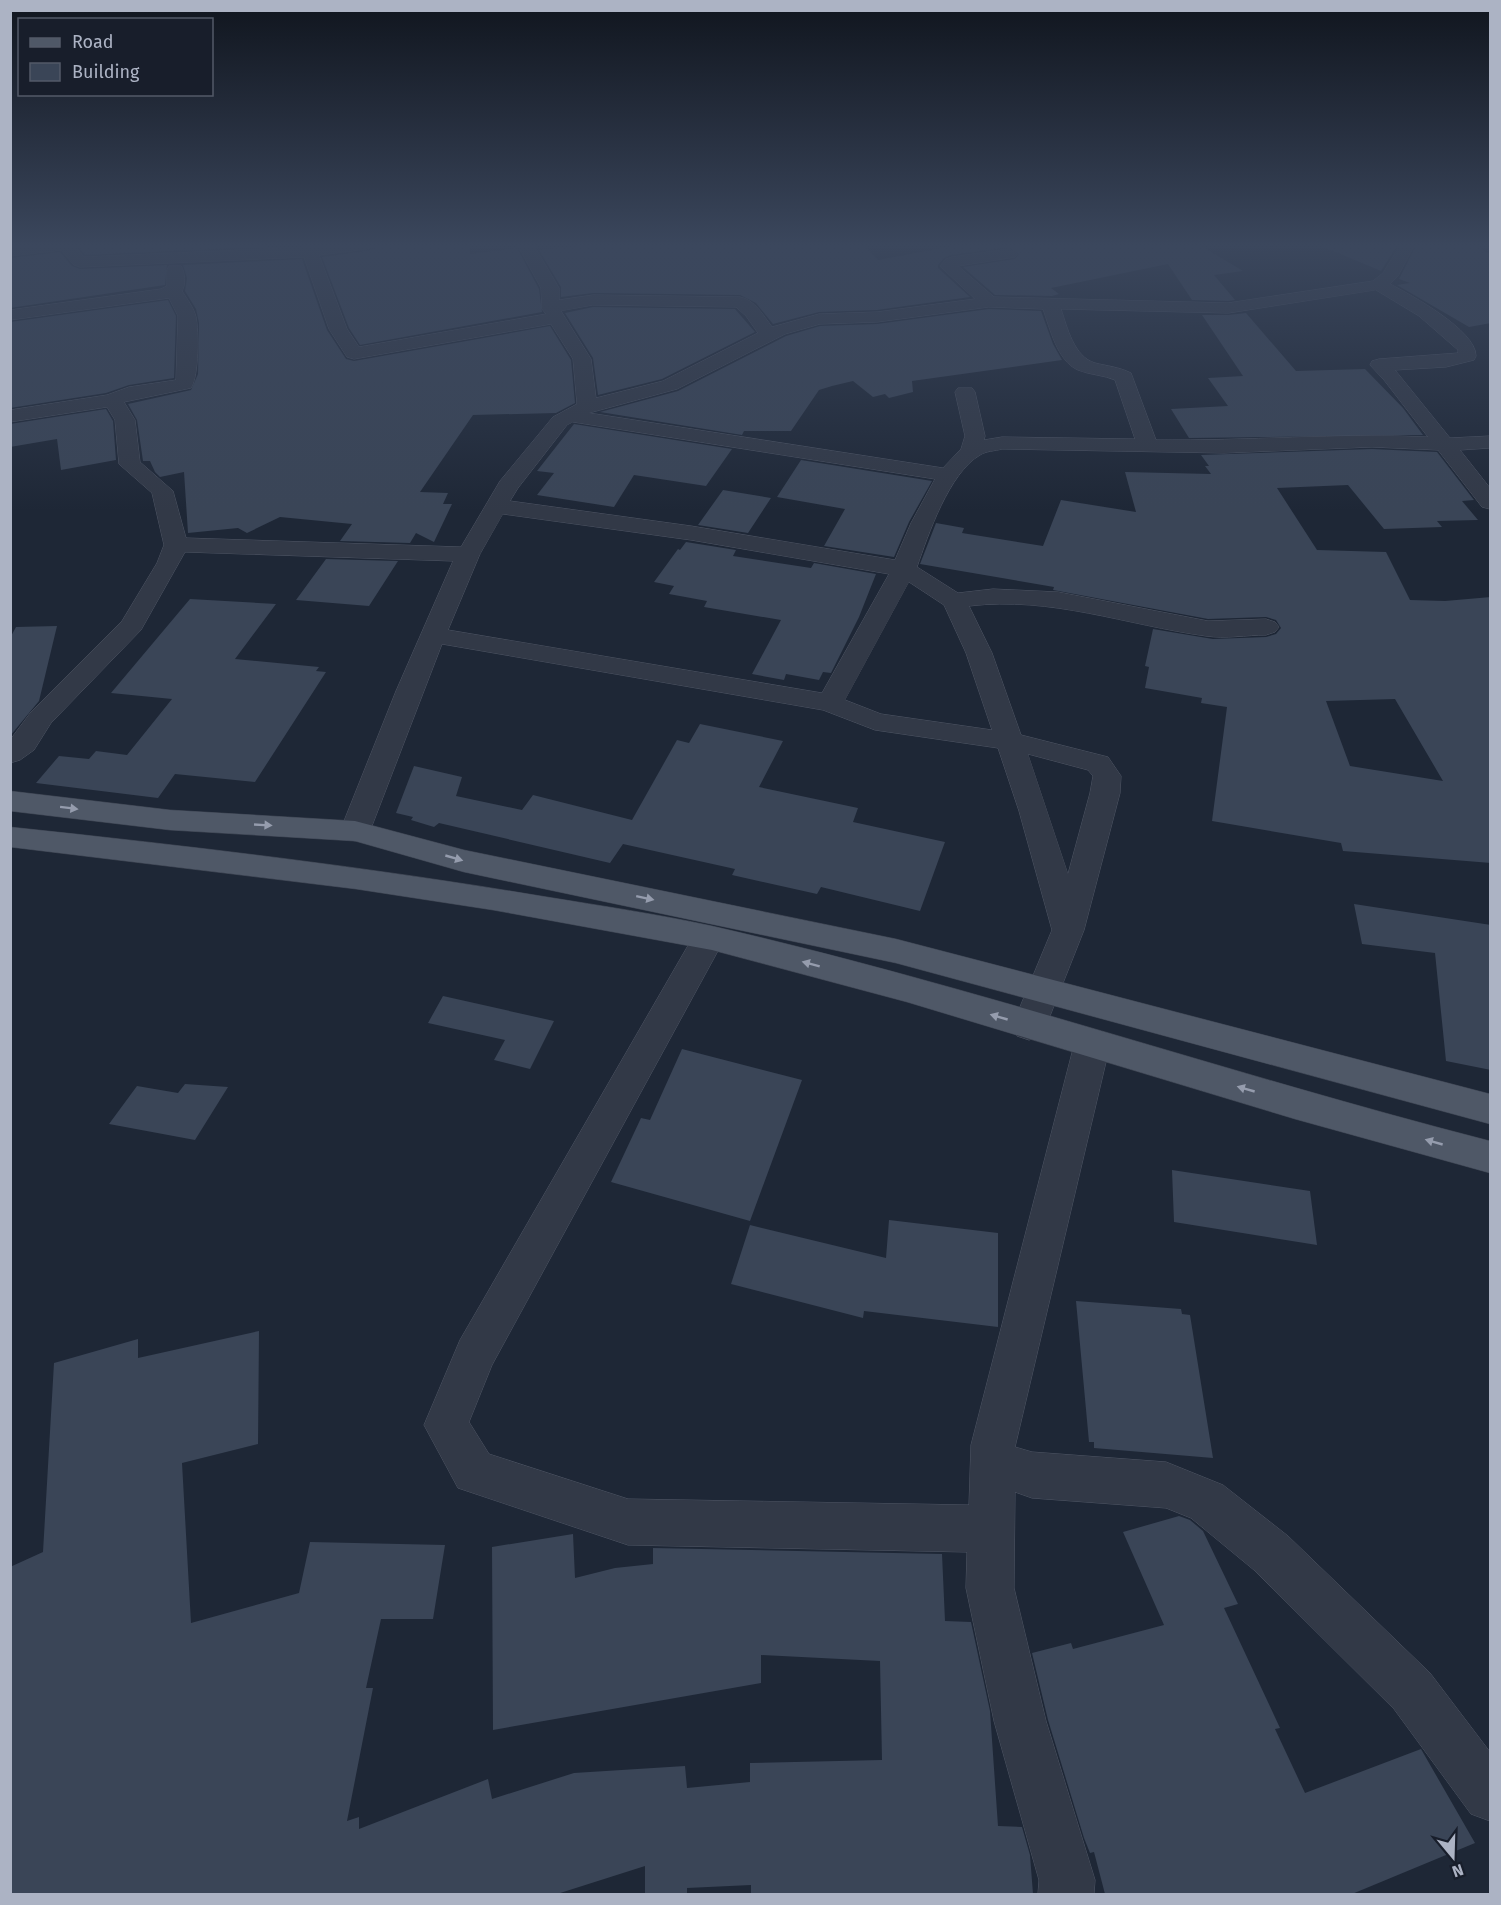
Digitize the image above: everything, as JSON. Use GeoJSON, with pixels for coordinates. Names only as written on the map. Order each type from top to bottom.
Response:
{"type":"FeatureCollection","features":[{"type":"Feature","properties":{"kind":"main road"},"geometry":{"type":"LineString","coordinates":[[10,801],[170,820],[354,831],[464,861],[896,951],[1491,1110]]}},
{"type":"Feature","properties":{"kind":"main road"},"geometry":{"type":"LineString","coordinates":[[10,837],[451,891],[709,938],[891,985],[1092,1045],[1491,1157]]}},
{"type":"Feature","properties":{"kind":"street"},"geometry":{"type":"LineString","coordinates":[[10,416],[111,400],[129,393],[184,384],[188,373],[187,333]]}},
{"type":"Feature","properties":{"kind":"street"},"geometry":{"type":"LineString","coordinates":[[341,333],[354,353],[457,333]]}},
{"type":"Feature","properties":{"kind":"street"},"geometry":{"type":"LineString","coordinates":[[566,333],[582,359],[587,406]]}},
{"type":"Feature","properties":{"kind":"street"},"geometry":{"type":"LineString","coordinates":[[354,831],[409,691],[468,554],[508,486],[560,421],[587,406],[631,397],[670,385],[776,333]]}},
{"type":"Feature","properties":{"kind":"street"},"geometry":{"type":"LineString","coordinates":[[1062,333],[1077,362],[1089,367],[1117,372],[1124,377],[1148,446]]}},
{"type":"Feature","properties":{"kind":"street"},"geometry":{"type":"LineString","coordinates":[[1452,333],[1467,349],[1467,356],[1446,361],[1379,365],[1392,376],[1491,502]]}},
{"type":"Feature","properties":{"kind":"street"},"geometry":{"type":"LineString","coordinates":[[830,703],[903,569],[914,541],[948,475],[971,451],[975,436],[965,392]]}},
{"type":"Feature","properties":{"kind":"street"},"geometry":{"type":"LineString","coordinates":[[10,754],[24,744],[41,718],[132,625],[168,563],[176,544],[162,491],[130,464],[128,428],[121,407],[111,400]]}},
{"type":"Feature","properties":{"kind":"street"},"geometry":{"type":"LineString","coordinates":[[568,416],[948,475]]}},
{"type":"Feature","properties":{"kind":"street"},"geometry":{"type":"LineString","coordinates":[[971,451],[1002,443],[1224,447],[1372,441],[1446,444],[1491,442]]}},
{"type":"Feature","properties":{"kind":"street"},"geometry":{"type":"LineString","coordinates":[[497,506],[691,533],[903,569],[954,601],[979,653],[1010,741],[1034,811],[1068,930]]}},
{"type":"Feature","properties":{"kind":"street"},"geometry":{"type":"LineString","coordinates":[[176,544],[468,554]]}},
{"type":"Feature","properties":{"kind":"street"},"geometry":{"type":"LineString","coordinates":[[954,601],[993,596],[1058,599],[1208,629],[1266,627]]}},
{"type":"Feature","properties":{"kind":"street"},"geometry":{"type":"LineString","coordinates":[[434,635],[830,703],[875,722],[1010,741],[1098,763],[1107,776],[1105,794],[1068,930],[1029,1026]]}},
{"type":"Feature","properties":{"kind":"street"},"geometry":{"type":"LineString","coordinates":[[709,938],[476,1354],[446,1425],[474,1472],[628,1522],[992,1529]]}},
{"type":"Feature","properties":{"kind":"street"},"geometry":{"type":"LineString","coordinates":[[1066,1894],[1067,1880],[1020,1721],[990,1588],[993,1445],[1092,1045]]}},
{"type":"Feature","properties":{"kind":"street"},"geometry":{"type":"LineString","coordinates":[[993,1463],[1032,1475],[1166,1485],[1207,1501],[1271,1554],[1412,1691],[1491,1795]]}},
{"type":"Feature","properties":{"kind":"building"},"geometry":{"type":"Polygon","coordinates":[[[10,333],[175,333],[174,378],[129,385],[106,393],[10,408],[10,333]]]}},
{"type":"Feature","properties":{"kind":"building"},"geometry":{"type":"Polygon","coordinates":[[[199,333],[329,333],[346,359],[354,361],[511,333],[554,333],[571,360],[575,403],[556,413],[473,415],[420,492],[448,493],[443,504],[452,504],[434,542],[416,533],[410,543],[340,541],[352,524],[280,517],[247,533],[238,528],[188,533],[184,472],[160,477],[150,461],[143,461],[137,420],[128,404],[191,390],[198,374],[199,333]]]}},
{"type":"Feature","properties":{"kind":"building"},"geometry":{"type":"Polygon","coordinates":[[[352,333],[427,333],[360,345],[352,333]]]}},
{"type":"Feature","properties":{"kind":"building"},"geometry":{"type":"Polygon","coordinates":[[[577,333],[753,333],[662,379],[598,395],[593,358],[577,333]]]}},
{"type":"Feature","properties":{"kind":"building"},"geometry":{"type":"Polygon","coordinates":[[[797,333],[1049,333],[1062,360],[912,381],[913,392],[889,398],[885,394],[873,397],[853,381],[832,386],[819,390],[791,431],[744,431],[742,435],[600,412],[678,391],[786,336],[797,333]]]}},
{"type":"Feature","properties":{"kind":"building"},"geometry":{"type":"Polygon","coordinates":[[[1214,333],[1263,333],[1296,371],[1365,369],[1403,408],[1423,435],[1189,438],[1171,409],[1228,406],[1208,378],[1243,376],[1214,333]]]}},
{"type":"Feature","properties":{"kind":"building"},"geometry":{"type":"Polygon","coordinates":[[[106,409],[113,421],[116,460],[61,470],[57,439],[10,447],[10,424],[106,409]]]}},
{"type":"Feature","properties":{"kind":"building"},"geometry":{"type":"Polygon","coordinates":[[[574,424],[732,449],[706,486],[634,475],[614,507],[537,495],[554,473],[537,471],[574,424]]]}},
{"type":"Feature","properties":{"kind":"building"},"geometry":{"type":"Polygon","coordinates":[[[1372,449],[1437,452],[1474,500],[1462,501],[1478,520],[1437,521],[1442,527],[1384,529],[1348,485],[1277,488],[1317,550],[1386,552],[1410,600],[1445,601],[1491,597],[1491,863],[1343,851],[1341,843],[1212,821],[1227,707],[1201,703],[1202,698],[1145,688],[1149,667],[1145,666],[1153,629],[1213,639],[1266,637],[1276,634],[1281,628],[1276,620],[1266,617],[1208,619],[1053,590],[1054,587],[920,564],[936,523],[964,528],[962,533],[1043,546],[1061,500],[1136,512],[1125,472],[1211,474],[1205,466],[1209,466],[1201,455],[1372,449]],[[1395,699],[1326,701],[1350,766],[1443,781],[1395,699]]]}},
{"type":"Feature","properties":{"kind":"building"},"geometry":{"type":"Polygon","coordinates":[[[801,460],[932,481],[909,522],[894,557],[824,546],[845,509],[777,497],[801,460]]]}},
{"type":"Feature","properties":{"kind":"building"},"geometry":{"type":"Polygon","coordinates":[[[723,490],[771,498],[748,533],[698,525],[723,490]]]}},
{"type":"Feature","properties":{"kind":"building"},"geometry":{"type":"Polygon","coordinates":[[[686,542],[736,550],[733,556],[811,568],[814,563],[876,574],[859,617],[831,673],[823,672],[819,680],[786,674],[784,680],[752,674],[781,620],[704,607],[707,601],[669,594],[674,586],[654,582],[678,549],[680,550],[686,542]]]}},
{"type":"Feature","properties":{"kind":"building"},"geometry":{"type":"Polygon","coordinates":[[[326,559],[398,561],[369,606],[296,600],[326,559]]]}},
{"type":"Feature","properties":{"kind":"building"},"geometry":{"type":"Polygon","coordinates":[[[190,599],[276,604],[235,659],[319,667],[316,671],[326,672],[255,782],[175,774],[158,798],[36,783],[59,756],[89,759],[96,751],[127,755],[172,699],[111,693],[190,599]]]}},
{"type":"Feature","properties":{"kind":"building"},"geometry":{"type":"Polygon","coordinates":[[[57,626],[39,701],[10,736],[10,638],[16,627],[57,626]]]}},
{"type":"Feature","properties":{"kind":"building"},"geometry":{"type":"Polygon","coordinates":[[[700,724],[783,741],[759,787],[858,808],[853,822],[945,842],[920,911],[821,887],[817,894],[732,875],[735,869],[623,844],[610,863],[439,823],[434,827],[411,820],[413,817],[396,813],[414,766],[462,777],[456,796],[522,810],[533,795],[632,820],[677,740],[689,743],[700,724]]]}},
{"type":"Feature","properties":{"kind":"building"},"geometry":{"type":"Polygon","coordinates":[[[1354,904],[1491,925],[1491,1070],[1446,1061],[1435,953],[1362,944],[1354,904]]]}},
{"type":"Feature","properties":{"kind":"building"},"geometry":{"type":"Polygon","coordinates":[[[443,996],[554,1021],[530,1069],[494,1060],[505,1040],[428,1023],[443,996]]]}},
{"type":"Feature","properties":{"kind":"building"},"geometry":{"type":"Polygon","coordinates":[[[682,1049],[802,1080],[750,1221],[611,1182],[641,1118],[650,1120],[682,1049]]]}},
{"type":"Feature","properties":{"kind":"building"},"geometry":{"type":"Polygon","coordinates":[[[185,1084],[228,1087],[195,1140],[109,1124],[137,1086],[178,1093],[185,1084]]]}},
{"type":"Feature","properties":{"kind":"building"},"geometry":{"type":"Polygon","coordinates":[[[1172,1170],[1310,1191],[1317,1245],[1174,1222],[1172,1170]]]}},
{"type":"Feature","properties":{"kind":"building"},"geometry":{"type":"Polygon","coordinates":[[[889,1220],[998,1233],[998,1327],[864,1311],[863,1318],[731,1284],[750,1225],[886,1258],[889,1220]]]}},
{"type":"Feature","properties":{"kind":"building"},"geometry":{"type":"Polygon","coordinates":[[[1076,1301],[1181,1309],[1182,1314],[1190,1315],[1213,1458],[1094,1448],[1094,1442],[1089,1442],[1076,1301]]]}},
{"type":"Feature","properties":{"kind":"building"},"geometry":{"type":"Polygon","coordinates":[[[259,1331],[258,1444],[182,1463],[191,1623],[299,1593],[310,1542],[445,1545],[433,1619],[381,1619],[366,1688],[373,1688],[347,1821],[359,1817],[359,1829],[488,1779],[492,1799],[574,1773],[685,1766],[687,1788],[750,1782],[750,1763],[882,1760],[880,1661],[761,1655],[761,1683],[493,1730],[492,1547],[573,1534],[575,1578],[615,1568],[653,1564],[653,1548],[942,1554],[945,1621],[971,1622],[990,1711],[998,1826],[1022,1827],[1030,1855],[1033,1894],[751,1894],[751,1885],[687,1888],[687,1894],[645,1894],[645,1866],[557,1894],[10,1894],[10,1567],[43,1552],[54,1363],[138,1339],[138,1358],[259,1331]]]}},
{"type":"Feature","properties":{"kind":"building"},"geometry":{"type":"Polygon","coordinates":[[[1179,1516],[1190,1520],[1203,1531],[1238,1604],[1224,1608],[1280,1728],[1275,1729],[1305,1793],[1421,1749],[1475,1843],[1352,1894],[1105,1894],[1094,1852],[1090,1853],[1084,1838],[1048,1720],[1032,1653],[1071,1643],[1073,1649],[1164,1625],[1123,1532],[1179,1516]]]}}]}
